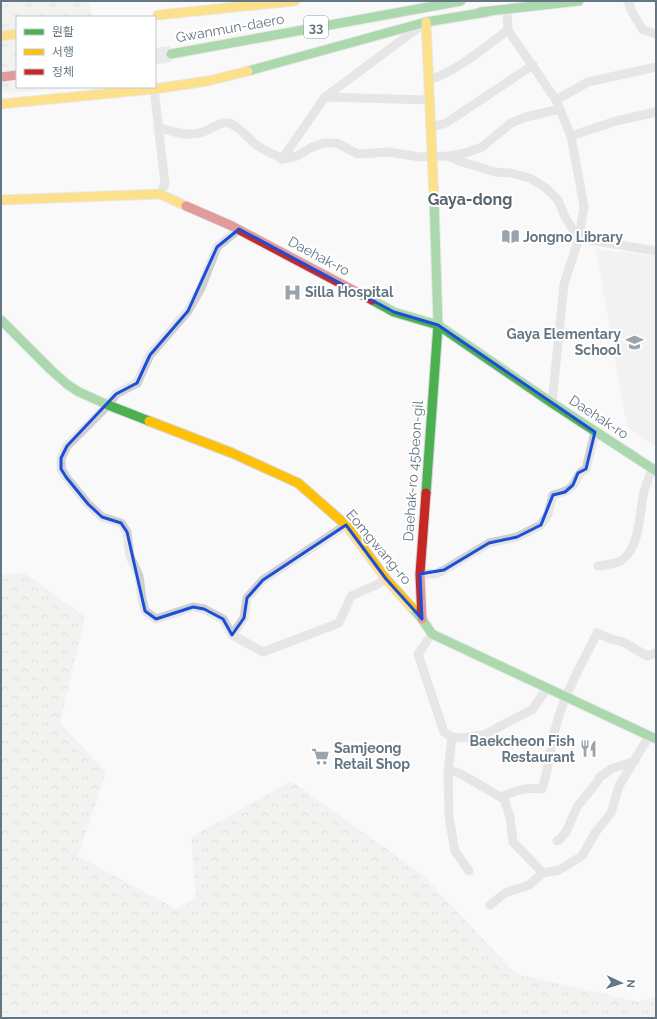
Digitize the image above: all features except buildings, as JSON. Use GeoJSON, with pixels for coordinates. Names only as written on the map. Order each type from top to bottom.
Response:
{"type":"FeatureCollection","features":[{"type":"Feature","properties":{"kind":"main road","name":"Gwanmun-daero"},"geometry":{"type":"LineString","coordinates":[[158,15],[295,1]]}},
{"type":"Feature","properties":{"kind":"main road","name":"Gwanmun-daero"},"geometry":{"type":"LineString","coordinates":[[171,54],[460,1]]}},
{"type":"Feature","properties":{"kind":"main road"},"geometry":{"type":"LineString","coordinates":[[1,104],[154,89],[208,81],[250,71],[426,22],[507,9],[579,1]]}},
{"type":"Feature","properties":{"kind":"main road"},"geometry":{"type":"LineString","coordinates":[[371,17],[487,12]]}},
{"type":"Feature","properties":{"kind":"main road","name":"Daehak-ro 45beon-gil"},"geometry":{"type":"LineString","coordinates":[[422,619],[420,574],[438,325],[433,157],[426,22]]}},
{"type":"Feature","properties":{"kind":"main road"},"geometry":{"type":"LineString","coordinates":[[1,36],[16,34]]}},
{"type":"Feature","properties":{"kind":"main road"},"geometry":{"type":"LineString","coordinates":[[1,77],[16,75]]}},
{"type":"Feature","properties":{"kind":"main road","name":"Daehak-ro"},"geometry":{"type":"LineString","coordinates":[[1,200],[160,194],[239,229],[394,312],[438,325],[595,432],[654,470]]}},
{"type":"Feature","properties":{"kind":"main road","name":"Eomgwang-ro"},"geometry":{"type":"LineString","coordinates":[[1,320],[68,385],[108,405],[232,452],[298,483],[346,525],[386,579],[422,619],[432,634]]}},
{"type":"Feature","properties":{"kind":"main road"},"geometry":{"type":"LineString","coordinates":[[432,634],[652,737]]}},
{"type":"Feature","properties":{"kind":"street"},"geometry":{"type":"LineString","coordinates":[[628,1],[632,12],[643,30],[656,34]]}},
{"type":"Feature","properties":{"kind":"street"},"geometry":{"type":"LineString","coordinates":[[507,9],[508,30],[556,100],[571,136],[584,206],[579,238],[564,284],[552,403]]}},
{"type":"Feature","properties":{"kind":"street"},"geometry":{"type":"LineString","coordinates":[[282,159],[325,98],[426,22]]}},
{"type":"Feature","properties":{"kind":"street"},"geometry":{"type":"LineString","coordinates":[[429,80],[442,76],[482,50],[508,30]]}},
{"type":"Feature","properties":{"kind":"street"},"geometry":{"type":"LineString","coordinates":[[431,127],[446,124],[533,65]]}},
{"type":"Feature","properties":{"kind":"street"},"geometry":{"type":"LineString","coordinates":[[556,100],[588,82],[656,67]]}},
{"type":"Feature","properties":{"kind":"street"},"geometry":{"type":"LineString","coordinates":[[154,89],[165,184],[160,194]]}},
{"type":"Feature","properties":{"kind":"street"},"geometry":{"type":"LineString","coordinates":[[325,98],[430,100]]}},
{"type":"Feature","properties":{"kind":"street"},"geometry":{"type":"LineString","coordinates":[[158,127],[184,134],[202,132],[215,125],[228,123],[241,130],[256,144],[282,159],[297,156],[312,147],[324,143],[337,143],[358,154],[389,152],[420,157],[433,157],[449,156],[482,148],[510,123],[526,117],[560,109]]}},
{"type":"Feature","properties":{"kind":"street"},"geometry":{"type":"LineString","coordinates":[[571,136],[616,121],[656,112]]}},
{"type":"Feature","properties":{"kind":"street"},"geometry":{"type":"LineString","coordinates":[[449,156],[459,161],[495,172],[510,172],[530,178],[546,188],[558,200],[566,219],[579,238],[656,251]]}},
{"type":"Feature","properties":{"kind":"street"},"geometry":{"type":"LineString","coordinates":[[239,229],[217,247],[200,288],[188,311],[150,355],[137,383],[116,394],[108,405],[67,446],[61,458],[61,469],[68,481],[88,504],[102,516],[121,523],[127,532],[130,556],[139,576],[145,611],[156,619],[193,607],[204,609],[223,619],[232,635],[263,652],[339,623],[351,596],[386,579]]}},
{"type":"Feature","properties":{"kind":"street"},"geometry":{"type":"LineString","coordinates":[[420,574],[436,574],[489,543],[517,537],[541,525],[548,514],[553,496],[565,492],[574,484],[578,473],[586,469],[595,432]]}},
{"type":"Feature","properties":{"kind":"street"},"geometry":{"type":"LineString","coordinates":[[598,566],[612,564],[622,560],[629,552],[637,535],[644,493],[654,470]]}},
{"type":"Feature","properties":{"kind":"street"},"geometry":{"type":"LineString","coordinates":[[232,635],[244,618],[247,598],[263,580],[346,525]]}},
{"type":"Feature","properties":{"kind":"street"},"geometry":{"type":"LineString","coordinates":[[501,797],[514,791],[527,788],[542,789],[546,777],[556,725],[567,697],[597,633],[610,639],[623,642],[647,656],[656,653]]}},
{"type":"Feature","properties":{"kind":"street"},"geometry":{"type":"LineString","coordinates":[[432,634],[418,654],[444,732],[452,737],[462,738],[484,734],[491,731],[533,709],[547,688]]}},
{"type":"Feature","properties":{"kind":"street"},"geometry":{"type":"LineString","coordinates":[[452,737],[448,770],[449,817],[455,851],[469,871]]}},
{"type":"Feature","properties":{"kind":"street"},"geometry":{"type":"LineString","coordinates":[[490,906],[505,893],[529,885],[543,873],[559,870],[582,856],[595,833],[611,813],[619,786],[652,737]]}},
{"type":"Feature","properties":{"kind":"street"},"geometry":{"type":"LineString","coordinates":[[557,841],[566,832],[577,807],[600,776],[611,769],[635,761]]}},
{"type":"Feature","properties":{"kind":"street"},"geometry":{"type":"LineString","coordinates":[[448,770],[459,773],[504,799],[510,817],[513,842],[543,873]]}},
{"type":"Feature","properties":{"kind":"highlighted area"},"geometry":{"type":"Polygon","coordinates":[[[239,229],[394,312],[438,325],[595,432],[586,469],[578,473],[573,485],[565,492],[553,495],[541,525],[517,537],[489,543],[444,570],[420,574],[422,619],[386,579],[346,525],[263,580],[247,598],[244,618],[232,635],[223,619],[204,609],[193,607],[156,619],[145,611],[127,532],[121,523],[102,517],[88,504],[61,469],[61,458],[67,446],[116,394],[137,383],[150,355],[188,311],[217,247],[239,229]]]}},
{"type":"Feature","properties":{"kind":"shaded area","name":"Gaya Elementary School"},"geometry":{"type":"Polygon","coordinates":[[[596,249],[656,256],[656,447],[627,427],[596,249]]]}},
{"type":"Feature","properties":{"kind":"green space"},"geometry":{"type":"Polygon","coordinates":[[[27,1],[89,1],[92,16],[16,16],[16,88],[85,88],[1,93],[1,4],[27,1]]]}},
{"type":"Feature","properties":{"kind":"green space"},"geometry":{"type":"Polygon","coordinates":[[[25,573],[85,617],[60,723],[106,772],[78,856],[176,909],[196,898],[191,837],[291,781],[422,874],[516,974],[639,1002],[656,996],[656,1018],[1,1018],[1,575],[25,573]]]}},
{"type":"Feature","properties":{"kind":"tunnel"},"geometry":{"type":"LineString","coordinates":[[156,56],[171,54]]}},
{"type":"Feature","properties":{"kind":"traffic: fast"},"geometry":{"type":"LineString","coordinates":[[171,54],[461,1]]}},
{"type":"Feature","properties":{"kind":"traffic: fast"},"geometry":{"type":"LineString","coordinates":[[480,12],[579,1]]}},
{"type":"Feature","properties":{"kind":"traffic: fast"},"geometry":{"type":"LineString","coordinates":[[248,71],[426,22],[487,12]]}},
{"type":"Feature","properties":{"kind":"traffic: fast"},"geometry":{"type":"LineString","coordinates":[[426,493],[438,325],[434,198]]}},
{"type":"Feature","properties":{"kind":"traffic: fast"},"geometry":{"type":"LineString","coordinates":[[372,300],[394,312],[438,325],[552,403],[656,471]]}},
{"type":"Feature","properties":{"kind":"traffic: fast"},"geometry":{"type":"LineString","coordinates":[[1,320],[68,385],[79,392],[108,405],[149,421]]}},
{"type":"Feature","properties":{"kind":"traffic: fast"},"geometry":{"type":"LineString","coordinates":[[412,608],[422,619],[432,634],[656,739]]}},
{"type":"Feature","properties":{"kind":"traffic: slow"},"geometry":{"type":"LineString","coordinates":[[158,15],[295,1]]}},
{"type":"Feature","properties":{"kind":"traffic: slow"},"geometry":{"type":"LineString","coordinates":[[426,22],[434,198]]}},
{"type":"Feature","properties":{"kind":"traffic: slow"},"geometry":{"type":"LineString","coordinates":[[1,36],[16,34]]}},
{"type":"Feature","properties":{"kind":"traffic: slow"},"geometry":{"type":"LineString","coordinates":[[1,104],[154,89],[208,81],[248,71]]}},
{"type":"Feature","properties":{"kind":"traffic: slow"},"geometry":{"type":"LineString","coordinates":[[1,200],[160,194],[186,206]]}},
{"type":"Feature","properties":{"kind":"traffic: slow"},"geometry":{"type":"LineString","coordinates":[[149,421],[232,453],[298,483],[346,525],[386,579],[412,608]]}},
{"type":"Feature","properties":{"kind":"traffic: jam"},"geometry":{"type":"LineString","coordinates":[[1,77],[16,75]]}},
{"type":"Feature","properties":{"kind":"traffic: jam"},"geometry":{"type":"LineString","coordinates":[[186,206],[232,226],[372,300]]}},
{"type":"Feature","properties":{"kind":"traffic: jam"},"geometry":{"type":"LineString","coordinates":[[422,619],[420,574],[426,493]]}},
{"type":"Feature","properties":{"kind":"place","name":"Jongno Library"},"geometry":{"type":"Point","coordinates":[510,237]}},
{"type":"Feature","properties":{"kind":"place","name":"Silla Hospital"},"geometry":{"type":"Point","coordinates":[292,292]}},
{"type":"Feature","properties":{"kind":"place","name":"Gaya Elementary School"},"geometry":{"type":"Point","coordinates":[634,342]}},
{"type":"Feature","properties":{"kind":"place","name":"Baekcheon Fish Restaurant"},"geometry":{"type":"Point","coordinates":[588,749]}},
{"type":"Feature","properties":{"kind":"place","name":"Samjeong Retail Shop"},"geometry":{"type":"Point","coordinates":[321,756]}},
{"type":"Feature","properties":{"kind":"district","name":"Gaya-dong"},"geometry":{"type":"Point","coordinates":[470,199]}}]}
